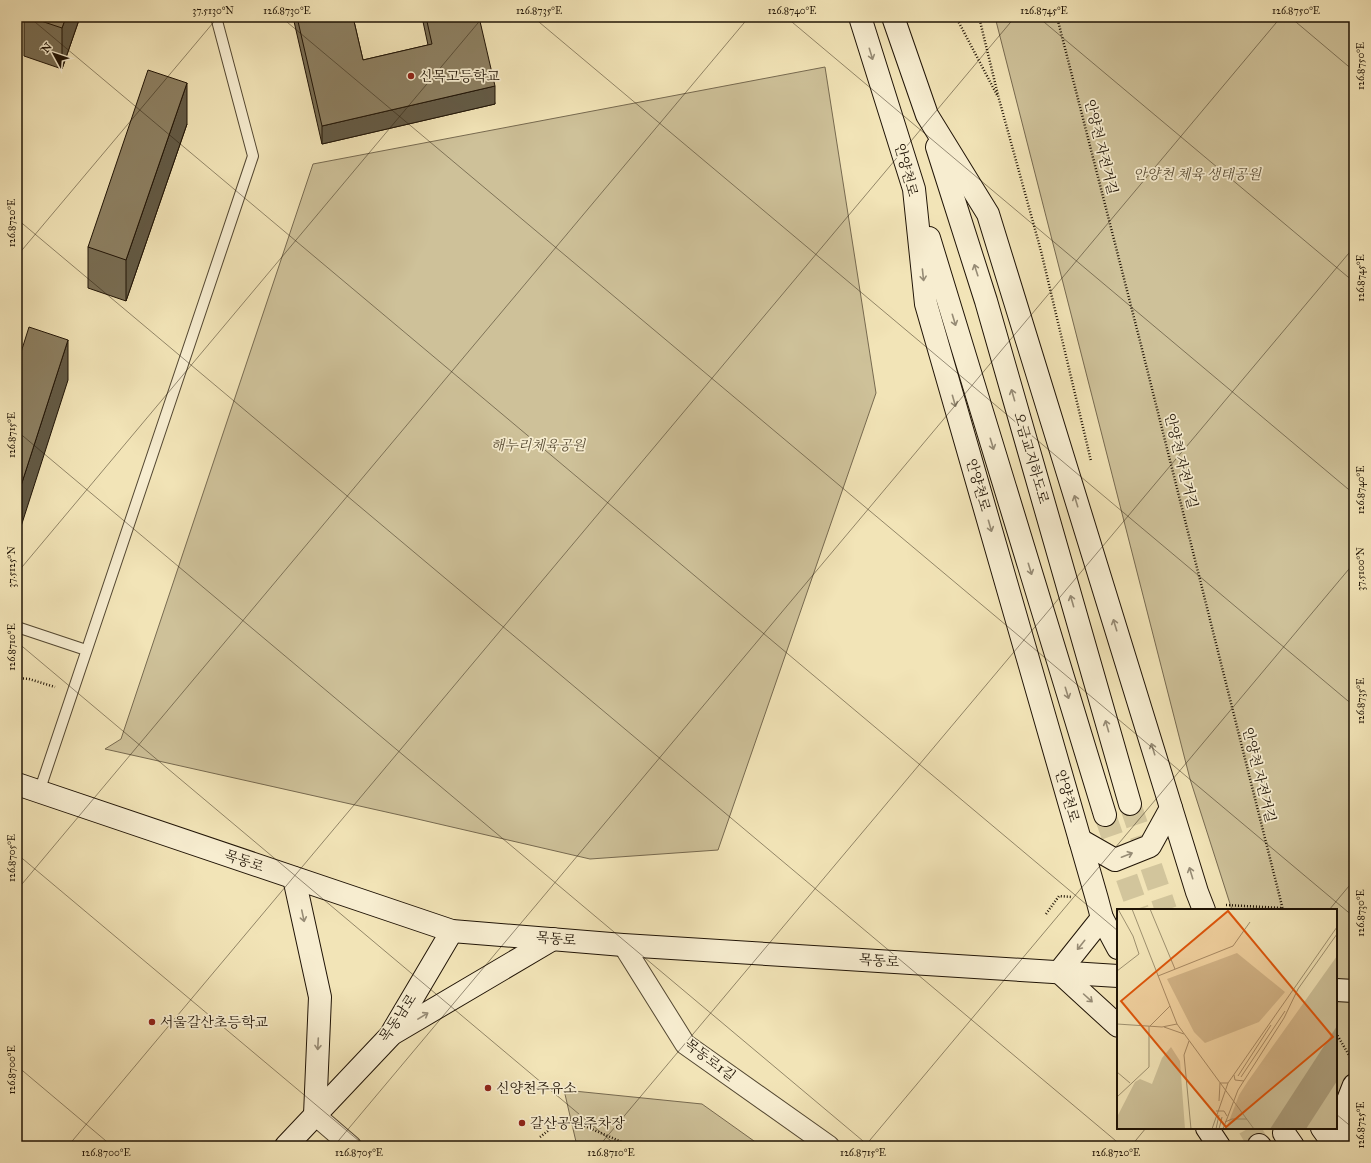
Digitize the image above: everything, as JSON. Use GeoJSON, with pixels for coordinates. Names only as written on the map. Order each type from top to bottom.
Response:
{"type":"FeatureCollection","features":[{"type":"Feature","properties":{"kind":"main road","name":"안양천로"},"geometry":{"type":"LineString","coordinates":[[860,17],[914,189],[926,304],[1102,918],[1117,946]]}},
{"type":"Feature","properties":{"kind":"main road"},"geometry":{"type":"LineString","coordinates":[[893,17],[926,115],[988,214],[1197,892],[1212,907]]}},
{"type":"Feature","properties":{"kind":"main road","name":"오금교지하도로"},"geometry":{"type":"LineString","coordinates":[[926,115],[986,302],[1130,804]]}},
{"type":"Feature","properties":{"kind":"main road"},"geometry":{"type":"LineString","coordinates":[[914,189],[1105,815]]}},
{"type":"Feature","properties":{"kind":"main road","name":"목동로"},"geometry":{"type":"LineString","coordinates":[[17,784],[452,931],[623,945],[1117,976]]}},
{"type":"Feature","properties":{"kind":"main road"},"geometry":{"type":"LineString","coordinates":[[1080,840],[1115,860],[1150,846],[1171,808]]}},
{"type":"Feature","properties":{"kind":"main road"},"geometry":{"type":"LineString","coordinates":[[294,878],[320,997],[315,1115]]}},
{"type":"Feature","properties":{"kind":"main road"},"geometry":{"type":"LineString","coordinates":[[1102,918],[1059,972],[1117,1025]]}},
{"type":"Feature","properties":{"kind":"main road","name":"목동남로"},"geometry":{"type":"LineString","coordinates":[[286,1146],[390,1036],[452,931]]}},
{"type":"Feature","properties":{"kind":"main road"},"geometry":{"type":"LineString","coordinates":[[390,1036],[553,939]]}},
{"type":"Feature","properties":{"kind":"main road"},"geometry":{"type":"LineString","coordinates":[[1337,990],[1354,991]]}},
{"type":"Feature","properties":{"kind":"main road"},"geometry":{"type":"LineString","coordinates":[[1336,1146],[1341,1118],[1354,1085]]}},
{"type":"Feature","properties":{"kind":"main road"},"geometry":{"type":"LineString","coordinates":[[1323,1129],[1336,1146]]}},
{"type":"Feature","properties":{"kind":"street","name":"목동로1길"},"geometry":{"type":"LineString","coordinates":[[623,945],[684,1044],[829,1146]]}},
{"type":"Feature","properties":{"kind":"street"},"geometry":{"type":"LineString","coordinates":[[315,1115],[351,1146]]}},
{"type":"Feature","properties":{"kind":"lane"},"geometry":{"type":"LineString","coordinates":[[39,792],[253,156],[216,17]]}},
{"type":"Feature","properties":{"kind":"lane"},"geometry":{"type":"LineString","coordinates":[[17,627],[86,650]]}},
{"type":"Feature","properties":{"kind":"path"},"geometry":{"type":"LineString","coordinates":[[956,17],[999,99]]}},
{"type":"Feature","properties":{"kind":"path"},"geometry":{"type":"LineString","coordinates":[[979,17],[999,99],[1040,251],[1092,466]]}},
{"type":"Feature","properties":{"kind":"path","name":"안양천 자전거길"},"geometry":{"type":"LineString","coordinates":[[1057,17],[1142,345],[1282,909]]}},
{"type":"Feature","properties":{"kind":"path"},"geometry":{"type":"LineString","coordinates":[[17,678],[29,679],[72,693]]}},
{"type":"Feature","properties":{"kind":"path"},"geometry":{"type":"LineString","coordinates":[[1046,914],[1059,896],[1077,898]]}},
{"type":"Feature","properties":{"kind":"path"},"geometry":{"type":"LineString","coordinates":[[1212,907],[1282,909]]}},
{"type":"Feature","properties":{"kind":"path"},"geometry":{"type":"LineString","coordinates":[[1337,1035],[1354,1064]]}},
{"type":"Feature","properties":{"kind":"path"},"geometry":{"type":"LineString","coordinates":[[540,1137],[562,1120],[580,1124],[631,1146]]}},
{"type":"Feature","properties":{"kind":"green space","name":"안양천 체육 생태공원"},"geometry":{"type":"Polygon","coordinates":[[[995,17],[1354,17],[1354,1138],[1337,1107],[1337,909],[1232,909],[1190,779],[995,17]]]}},
{"type":"Feature","properties":{"kind":"green space","name":"해누리체육공원"},"geometry":{"type":"Polygon","coordinates":[[[825,67],[876,393],[718,850],[590,859],[105,749],[121,739],[313,164],[825,67]]]}},
{"type":"Feature","properties":{"kind":"green space"},"geometry":{"type":"Polygon","coordinates":[[[564,1090],[702,1104],[761,1146],[577,1146],[564,1090]]]}},
{"type":"Feature","properties":{"kind":"building"},"geometry":{"type":"Polygon","coordinates":[[[29,17],[66,17],[62,28],[29,17]]]}},
{"type":"Feature","properties":{"kind":"building"},"geometry":{"type":"Polygon","coordinates":[[[297,17],[353,17],[363,60],[432,44],[426,17],[479,17],[495,86],[322,126],[297,17]]]}},
{"type":"Feature","properties":{"kind":"building"},"geometry":{"type":"Polygon","coordinates":[[[148,70],[187,83],[126,260],[88,247],[148,70]]]}},
{"type":"Feature","properties":{"kind":"building"},"geometry":{"type":"Polygon","coordinates":[[[17,242],[20,243],[17,254],[17,242]]]}},
{"type":"Feature","properties":{"kind":"building"},"geometry":{"type":"Polygon","coordinates":[[[29,327],[68,340],[17,498],[17,365],[29,327]]]}},
{"type":"Feature","properties":{"kind":"tunnel"},"geometry":{"type":"LineString","coordinates":[[1130,804],[1166,909]]}},
{"type":"Feature","properties":{"kind":"tunnel"},"geometry":{"type":"LineString","coordinates":[[1105,815],[1138,909]]}},
{"type":"Feature","properties":{"kind":"tunnel"},"geometry":{"type":"LineString","coordinates":[[1250,1129],[1259,1145]]}},
{"type":"Feature","properties":{"kind":"place","name":"신목고등학교"},"geometry":{"type":"Point","coordinates":[411,76]}},
{"type":"Feature","properties":{"kind":"place","name":"서울갈산초등학교"},"geometry":{"type":"Point","coordinates":[152,1022]}},
{"type":"Feature","properties":{"kind":"place","name":"신양천주유소"},"geometry":{"type":"Point","coordinates":[488,1088]}},
{"type":"Feature","properties":{"kind":"place","name":"갈산공원주차장"},"geometry":{"type":"Point","coordinates":[522,1123]}}]}
